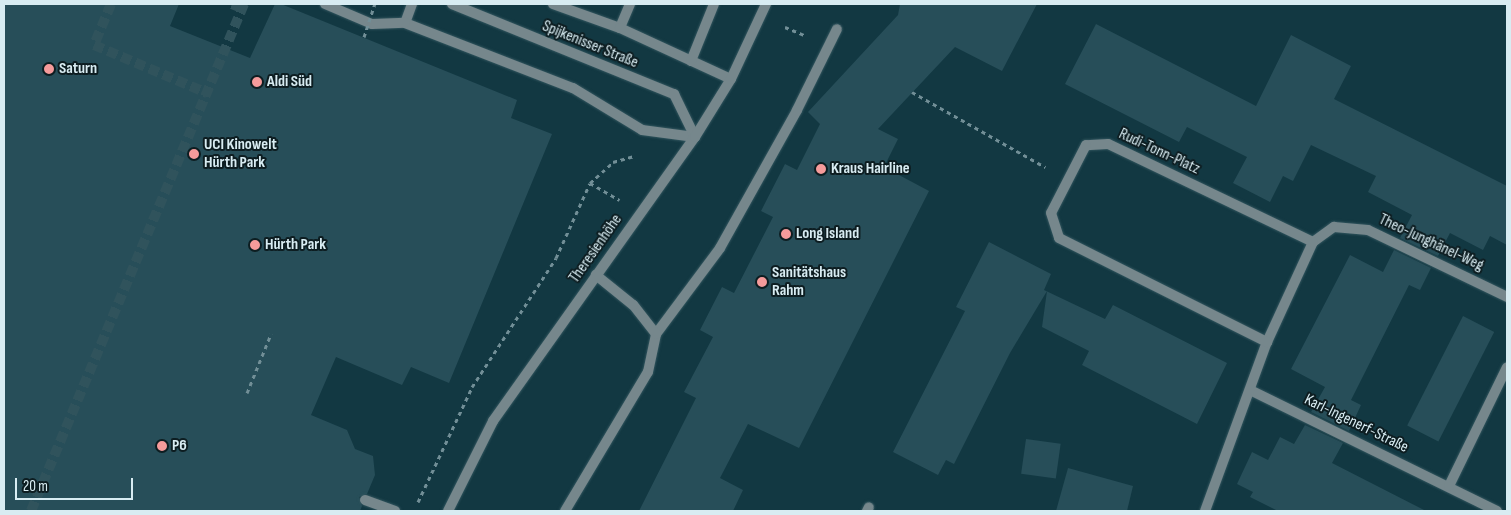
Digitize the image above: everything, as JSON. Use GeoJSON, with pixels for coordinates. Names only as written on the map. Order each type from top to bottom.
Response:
{"type":"FeatureCollection","features":[{"type":"Feature","properties":{"kind":"street"},"geometry":{"type":"LineString","coordinates":[[325,4],[372,24],[405,22],[573,88],[642,130],[694,137]]}},
{"type":"Feature","properties":{"kind":"street"},"geometry":{"type":"LineString","coordinates":[[405,22],[412,4]]}},
{"type":"Feature","properties":{"kind":"street","name":"Spijkenisser Straße"},"geometry":{"type":"LineString","coordinates":[[452,4],[674,94],[694,137]]}},
{"type":"Feature","properties":{"kind":"street"},"geometry":{"type":"LineString","coordinates":[[553,4],[620,28],[731,79]]}},
{"type":"Feature","properties":{"kind":"street"},"geometry":{"type":"LineString","coordinates":[[620,28],[630,4]]}},
{"type":"Feature","properties":{"kind":"street"},"geometry":{"type":"LineString","coordinates":[[691,61],[714,4]]}},
{"type":"Feature","properties":{"kind":"street","name":"Theresienhöhe"},"geometry":{"type":"LineString","coordinates":[[447,510],[493,421],[694,137],[731,79],[766,4]]}},
{"type":"Feature","properties":{"kind":"street"},"geometry":{"type":"LineString","coordinates":[[565,511],[648,372],[656,334],[720,248],[797,110],[837,29]]}},
{"type":"Feature","properties":{"kind":"street","name":"Rudi-Tonn-Platz"},"geometry":{"type":"LineString","coordinates":[[1268,342],[1059,238],[1051,214],[1086,145],[1108,144],[1313,242]]}},
{"type":"Feature","properties":{"kind":"street","name":"Theo-Junghänel-Weg"},"geometry":{"type":"LineString","coordinates":[[1313,242],[1334,227],[1368,230],[1507,297]]}},
{"type":"Feature","properties":{"kind":"street"},"geometry":{"type":"LineString","coordinates":[[1205,511],[1268,342],[1313,242]]}},
{"type":"Feature","properties":{"kind":"street"},"geometry":{"type":"LineString","coordinates":[[596,275],[633,305],[656,334]]}},
{"type":"Feature","properties":{"kind":"street"},"geometry":{"type":"LineString","coordinates":[[1449,486],[1507,367]]}},
{"type":"Feature","properties":{"kind":"street","name":"Karl-Ingenerf-Straße"},"geometry":{"type":"LineString","coordinates":[[1250,390],[1497,511]]}},
{"type":"Feature","properties":{"kind":"street"},"geometry":{"type":"LineString","coordinates":[[365,500],[395,511]]}},
{"type":"Feature","properties":{"kind":"path"},"geometry":{"type":"LineString","coordinates":[[364,38],[375,4]]}},
{"type":"Feature","properties":{"kind":"path"},"geometry":{"type":"LineString","coordinates":[[912,92],[1067,180]]}},
{"type":"Feature","properties":{"kind":"path"},"geometry":{"type":"LineString","coordinates":[[413,511],[472,388],[556,258],[590,183],[640,213]]}},
{"type":"Feature","properties":{"kind":"path"},"geometry":{"type":"LineString","coordinates":[[247,393],[271,334]]}},
{"type":"Feature","properties":{"kind":"building","name":"Hürth Park"},"geometry":{"type":"Polygon","coordinates":[[[4,4],[179,4],[170,26],[250,58],[275,4],[281,4],[517,100],[511,118],[552,134],[449,383],[411,367],[402,385],[336,357],[311,415],[347,430],[355,449],[373,456],[375,475],[367,494],[359,497],[362,506],[360,511],[4,511],[4,4]]]}},
{"type":"Feature","properties":{"kind":"building"},"geometry":{"type":"Polygon","coordinates":[[[900,4],[1037,4],[1002,71],[955,47],[878,129],[898,139],[884,167],[929,191],[799,448],[748,424],[720,478],[743,490],[733,511],[639,511],[696,398],[684,392],[713,337],[700,330],[722,287],[734,293],[773,217],[761,211],[785,164],[797,170],[820,124],[808,112],[898,15],[900,4]]]}},
{"type":"Feature","properties":{"kind":"building"},"geometry":{"type":"Polygon","coordinates":[[[1096,24],[1256,106],[1291,35],[1351,66],[1334,99],[1507,186],[1507,245],[1490,236],[1483,250],[1450,233],[1438,256],[1400,238],[1412,215],[1368,192],[1376,176],[1311,145],[1293,181],[1283,176],[1270,202],[1233,183],[1247,157],[1187,127],[1179,142],[1065,84],[1096,24]]]}},
{"type":"Feature","properties":{"kind":"building"},"geometry":{"type":"Polygon","coordinates":[[[989,242],[1051,274],[1044,290],[1047,291],[1010,353],[954,464],[946,460],[938,475],[893,452],[965,311],[956,307],[989,242]]]}},
{"type":"Feature","properties":{"kind":"building"},"geometry":{"type":"Polygon","coordinates":[[[1394,250],[1431,268],[1420,290],[1409,285],[1351,400],[1361,405],[1349,431],[1311,412],[1325,387],[1291,369],[1350,255],[1383,272],[1394,250]]]}},
{"type":"Feature","properties":{"kind":"building"},"geometry":{"type":"Polygon","coordinates":[[[1047,291],[1105,319],[1113,305],[1227,363],[1197,424],[1082,365],[1089,351],[1042,327],[1047,291]]]}},
{"type":"Feature","properties":{"kind":"building"},"geometry":{"type":"Polygon","coordinates":[[[1463,316],[1494,332],[1438,441],[1407,426],[1463,316]]]}},
{"type":"Feature","properties":{"kind":"building"},"geometry":{"type":"Polygon","coordinates":[[[1305,425],[1343,443],[1332,463],[1426,511],[1278,511],[1250,497],[1253,492],[1237,484],[1252,452],[1268,460],[1280,437],[1294,444],[1305,425]]]}},
{"type":"Feature","properties":{"kind":"building"},"geometry":{"type":"Polygon","coordinates":[[[1026,439],[1061,444],[1056,479],[1021,474],[1026,439]]]}},
{"type":"Feature","properties":{"kind":"building"},"geometry":{"type":"Polygon","coordinates":[[[1068,468],[1133,486],[1127,511],[1056,511],[1068,468]]]}},
{"type":"Feature","properties":{"kind":"tunnel"},"geometry":{"type":"LineString","coordinates":[[111,4],[94,45],[207,93]]}},
{"type":"Feature","properties":{"kind":"tunnel"},"geometry":{"type":"LineString","coordinates":[[232,4],[242,8]]}},
{"type":"Feature","properties":{"kind":"tunnel"},"geometry":{"type":"LineString","coordinates":[[31,511],[244,4]]}},
{"type":"Feature","properties":{"kind":"place","name":"Saturn"},"geometry":{"type":"Point","coordinates":[49,69]}},
{"type":"Feature","properties":{"kind":"place","name":"Aldi Süd"},"geometry":{"type":"Point","coordinates":[257,82]}},
{"type":"Feature","properties":{"kind":"place","name":"UCI Kinowelt Hürth Park"},"geometry":{"type":"Point","coordinates":[194,154]}},
{"type":"Feature","properties":{"kind":"place","name":"Kraus Hairline"},"geometry":{"type":"Point","coordinates":[821,169]}},
{"type":"Feature","properties":{"kind":"place","name":"Long Island"},"geometry":{"type":"Point","coordinates":[786,234]}},
{"type":"Feature","properties":{"kind":"place","name":"Hürth Park"},"geometry":{"type":"Point","coordinates":[255,245]}},
{"type":"Feature","properties":{"kind":"place","name":"Sanitätshaus Rahm"},"geometry":{"type":"Point","coordinates":[762,282]}},
{"type":"Feature","properties":{"kind":"place","name":"P6"},"geometry":{"type":"Point","coordinates":[162,446]}}]}
